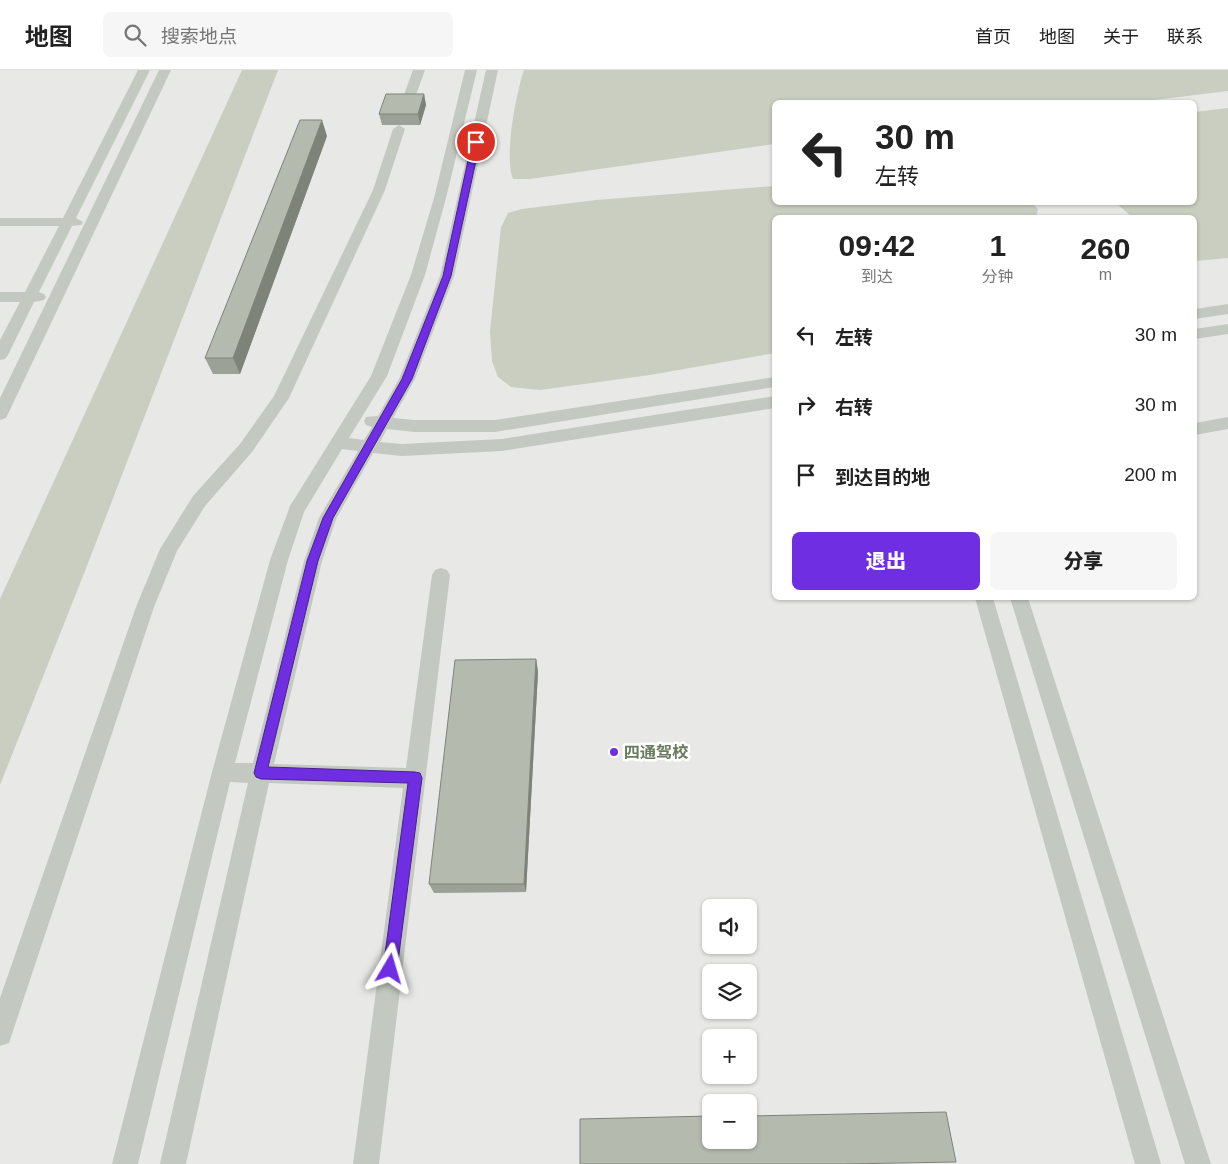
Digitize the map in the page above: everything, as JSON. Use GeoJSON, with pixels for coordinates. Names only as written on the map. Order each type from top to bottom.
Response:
{"type":"FeatureCollection","features":[{"type":"Feature","properties":{"kind":"lane"},"geometry":{"type":"LineString","coordinates":[[0,355],[144,70]]}},
{"type":"Feature","properties":{"kind":"lane"},"geometry":{"type":"LineString","coordinates":[[0,414],[165,70]]}},
{"type":"Feature","properties":{"kind":"lane"},"geometry":{"type":"LineString","coordinates":[[407,103],[419,70]]}},
{"type":"Feature","properties":{"kind":"lane"},"geometry":{"type":"LineString","coordinates":[[125,1164],[222,772],[279,560],[296,511],[379,376],[418,275],[440,198],[471,70]]}},
{"type":"Feature","properties":{"kind":"lane"},"geometry":{"type":"LineString","coordinates":[[173,1164],[261,773],[313,561],[328,518],[407,379],[447,276],[492,70]]}},
{"type":"Feature","properties":{"kind":"lane"},"geometry":{"type":"LineString","coordinates":[[0,1034],[145,607],[169,549],[199,501],[246,448],[282,398],[379,190],[399,129]]}},
{"type":"Feature","properties":{"kind":"lane"},"geometry":{"type":"LineString","coordinates":[[0,222],[92,222]]}},
{"type":"Feature","properties":{"kind":"lane"},"geometry":{"type":"LineString","coordinates":[[0,297],[56,297]]}},
{"type":"Feature","properties":{"kind":"lane"},"geometry":{"type":"LineString","coordinates":[[1197,314],[1228,309]]}},
{"type":"Feature","properties":{"kind":"lane"},"geometry":{"type":"LineString","coordinates":[[1197,334],[1228,329]]}},
{"type":"Feature","properties":{"kind":"lane"},"geometry":{"type":"LineString","coordinates":[[353,419],[414,426],[495,426],[772,382]]}},
{"type":"Feature","properties":{"kind":"lane"},"geometry":{"type":"LineString","coordinates":[[338,443],[402,450],[502,445],[772,402]]}},
{"type":"Feature","properties":{"kind":"lane"},"geometry":{"type":"LineString","coordinates":[[1197,429],[1228,423]]}},
{"type":"Feature","properties":{"kind":"lane"},"geometry":{"type":"LineString","coordinates":[[366,1164],[441,575]]}},
{"type":"Feature","properties":{"kind":"lane"},"geometry":{"type":"LineString","coordinates":[[985,600],[1148,1164]]}},
{"type":"Feature","properties":{"kind":"lane"},"geometry":{"type":"LineString","coordinates":[[1019,600],[1198,1164]]}},
{"type":"Feature","properties":{"kind":"lane"},"geometry":{"type":"LineString","coordinates":[[222,772],[415,778]]}},
{"type":"Feature","properties":{"kind":"shaded area","name":"四通驾校"},"geometry":{"type":"Polygon","coordinates":[[[0,70],[1228,70],[1228,1164],[0,1164],[0,70]]]}},
{"type":"Feature","properties":{"kind":"shaded area"},"geometry":{"type":"Polygon","coordinates":[[[242,70],[278,70],[85,571],[0,785],[0,599],[242,70]]]}},
{"type":"Feature","properties":{"kind":"shaded area"},"geometry":{"type":"Polygon","coordinates":[[[524,70],[1228,70],[1228,91],[1154,100],[772,100],[772,144],[530,179],[513,179],[511,169],[510,140],[524,70]]]}},
{"type":"Feature","properties":{"kind":"shaded area"},"geometry":{"type":"Polygon","coordinates":[[[1228,108],[1228,258],[1197,261],[1197,215],[1130,215],[1118,205],[1197,205],[1197,112],[1228,108]]]}},
{"type":"Feature","properties":{"kind":"shaded area"},"geometry":{"type":"Polygon","coordinates":[[[772,186],[772,205],[1034,205],[1038,209],[1037,215],[772,215],[772,354],[650,375],[540,390],[511,387],[498,377],[492,361],[490,331],[501,227],[508,213],[522,209],[596,200],[772,186]]]}},
{"type":"Feature","properties":{"kind":"building"},"geometry":{"type":"Polygon","coordinates":[[[386,94],[424,94],[418,114],[379,114],[386,94]]]}},
{"type":"Feature","properties":{"kind":"building"},"geometry":{"type":"Polygon","coordinates":[[[300,120],[322,120],[233,358],[205,358],[300,120]]]}},
{"type":"Feature","properties":{"kind":"building"},"geometry":{"type":"Polygon","coordinates":[[[536,659],[524,884],[429,884],[455,660],[536,659]]]}},
{"type":"Feature","properties":{"kind":"building"},"geometry":{"type":"Polygon","coordinates":[[[946,1112],[956,1162],[580,1164],[580,1119],[702,1116],[702,1149],[757,1149],[757,1116],[946,1112]]]}},
{"type":"Feature","properties":{"kind":"place","name":"四通驾校"},"geometry":{"type":"Point","coordinates":[614,752]}},
{"type":"Feature","properties":{"kind":"route"},"geometry":{"type":"LineString","coordinates":[[390,969],[415,778],[261,773],[313,561],[328,518],[407,379],[447,276],[476,142]]}}]}
